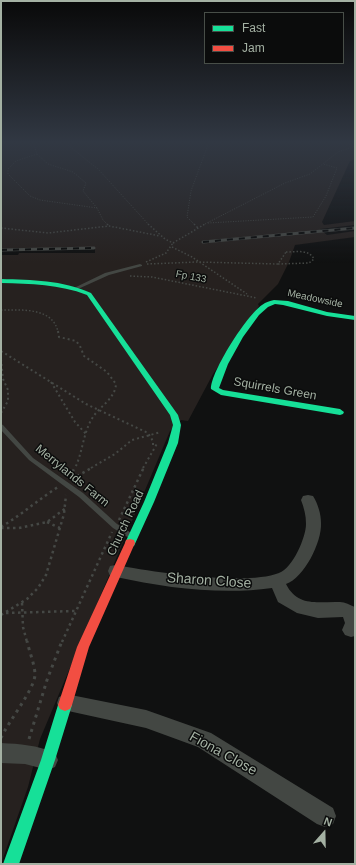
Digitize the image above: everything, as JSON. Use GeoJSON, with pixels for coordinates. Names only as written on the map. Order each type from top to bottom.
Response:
{"type":"FeatureCollection","features":[{"type":"Feature","properties":{"kind":"street"},"geometry":{"type":"LineString","coordinates":[[1,281],[63,285],[76,288],[89,294],[164,400],[174,415],[177,425]]}},
{"type":"Feature","properties":{"kind":"street","name":"Meadowside"},"geometry":{"type":"LineString","coordinates":[[271,302],[355,318]]}},
{"type":"Feature","properties":{"kind":"street","name":"Squirrels Green"},"geometry":{"type":"LineString","coordinates":[[271,302],[260,310],[241,335],[216,380],[215,389],[228,393],[340,412]]}},
{"type":"Feature","properties":{"kind":"street","name":"Church Road"},"geometry":{"type":"LineString","coordinates":[[11,864],[48,760],[83,648],[116,571],[163,470],[173,443],[177,425]]}},
{"type":"Feature","properties":{"kind":"street","name":"Sharon Close"},"geometry":{"type":"LineString","coordinates":[[116,571],[133,575],[220,584],[262,584],[286,577],[303,558],[314,533],[314,514],[308,500]]}},
{"type":"Feature","properties":{"kind":"street"},"geometry":{"type":"LineString","coordinates":[[276,580],[284,597],[303,608],[318,611],[341,609],[349,612],[354,623],[351,630]]}},
{"type":"Feature","properties":{"kind":"street","name":"Fiona Close"},"geometry":{"type":"LineString","coordinates":[[66,703],[146,719],[204,740],[325,816]]}},
{"type":"Feature","properties":{"kind":"street"},"geometry":{"type":"LineString","coordinates":[[1,753],[24,754],[48,760]]}},
{"type":"Feature","properties":{"kind":"lane"},"geometry":{"type":"LineString","coordinates":[[76,288],[107,274],[140,265]]}},
{"type":"Feature","properties":{"kind":"lane","name":"Merrylands Farm"},"geometry":{"type":"LineString","coordinates":[[1,426],[32,459],[66,484],[115,526],[133,537]]}},
{"type":"Feature","properties":{"kind":"path"},"geometry":{"type":"LineString","coordinates":[[15,182],[30,196],[40,200],[97,208]]}},
{"type":"Feature","properties":{"kind":"path"},"geometry":{"type":"LineString","coordinates":[[85,182],[83,191],[97,208],[103,220],[109,226]]}},
{"type":"Feature","properties":{"kind":"path"},"geometry":{"type":"LineString","coordinates":[[110,182],[160,236]]}},
{"type":"Feature","properties":{"kind":"path"},"geometry":{"type":"LineString","coordinates":[[194,182],[186,208],[188,218],[198,228]]}},
{"type":"Feature","properties":{"kind":"path"},"geometry":{"type":"LineString","coordinates":[[140,265],[165,254],[174,243],[198,228],[287,182]]}},
{"type":"Feature","properties":{"kind":"path"},"geometry":{"type":"LineString","coordinates":[[207,223],[313,217],[326,196],[331,182]]}},
{"type":"Feature","properties":{"kind":"path"},"geometry":{"type":"LineString","coordinates":[[1,228],[48,233],[109,226],[160,236],[174,243]]}},
{"type":"Feature","properties":{"kind":"path"},"geometry":{"type":"LineString","coordinates":[[172,247],[182,251],[197,262],[211,269],[229,284],[249,295]]}},
{"type":"Feature","properties":{"kind":"path"},"geometry":{"type":"LineString","coordinates":[[140,265],[197,262],[278,264],[309,263],[314,259],[312,255],[307,252],[286,252],[278,264]]}},
{"type":"Feature","properties":{"kind":"path","name":"Fp 133"},"geometry":{"type":"LineString","coordinates":[[107,274],[152,277],[249,295],[271,302]]}},
{"type":"Feature","properties":{"kind":"path"},"geometry":{"type":"LineString","coordinates":[[1,310],[25,310],[48,316],[55,321],[59,337],[76,340],[81,344],[84,356],[95,362],[114,379],[116,384],[114,394],[99,409],[92,419],[69,480],[114,454],[132,440],[168,431]]}},
{"type":"Feature","properties":{"kind":"path"},"geometry":{"type":"LineString","coordinates":[[1,351],[76,398],[132,424],[149,435],[153,441],[153,448]]}},
{"type":"Feature","properties":{"kind":"path"},"geometry":{"type":"LineString","coordinates":[[1,359],[3,379],[8,390],[8,401],[1,413]]}},
{"type":"Feature","properties":{"kind":"path"},"geometry":{"type":"LineString","coordinates":[[51,382],[75,422],[86,434]]}},
{"type":"Feature","properties":{"kind":"path"},"geometry":{"type":"LineString","coordinates":[[24,754],[47,680],[75,611],[153,448],[168,431],[177,425]]}},
{"type":"Feature","properties":{"kind":"path"},"geometry":{"type":"LineString","coordinates":[[1,528],[21,515],[32,504],[66,484],[67,508],[61,529],[53,547],[46,575],[35,591],[22,604],[1,615]]}},
{"type":"Feature","properties":{"kind":"path"},"geometry":{"type":"LineString","coordinates":[[1,528],[19,528],[47,522],[67,508]]}},
{"type":"Feature","properties":{"kind":"path"},"geometry":{"type":"LineString","coordinates":[[47,522],[61,529]]}},
{"type":"Feature","properties":{"kind":"path"},"geometry":{"type":"LineString","coordinates":[[1,738],[6,727],[26,696],[35,675],[23,628],[22,604]]}},
{"type":"Feature","properties":{"kind":"path"},"geometry":{"type":"LineString","coordinates":[[5,613],[75,611]]}},
{"type":"Feature","properties":{"kind":"shaded area"},"geometry":{"type":"Polygon","coordinates":[[[1,182],[340,182],[322,222],[324,225],[355,221],[355,225],[320,229],[327,235],[355,231],[355,237],[295,245],[289,262],[278,284],[258,304],[259,306],[213,374],[188,421],[181,420],[170,431],[40,739],[28,787],[1,864],[1,255],[18,255],[19,253],[95,253],[95,247],[1,249],[1,182]]]}},
{"type":"Feature","properties":{"kind":"railway"},"geometry":{"type":"LineString","coordinates":[[203,242],[355,228]]}},
{"type":"Feature","properties":{"kind":"railway"},"geometry":{"type":"LineString","coordinates":[[1,250],[94,248]]}},
{"type":"Feature","properties":{"kind":"traffic: fast"},"geometry":{"type":"LineString","coordinates":[[1,281],[57,284],[78,289],[89,294],[174,415],[177,425],[173,443],[149,502],[130,543]]}},
{"type":"Feature","properties":{"kind":"traffic: fast"},"geometry":{"type":"LineString","coordinates":[[340,412],[221,392],[215,389],[215,385],[224,364],[239,337],[257,313],[266,305],[274,302],[283,302],[327,314],[355,318]]}},
{"type":"Feature","properties":{"kind":"traffic: fast"},"geometry":{"type":"LineString","coordinates":[[11,864],[48,760],[65,705]]}},
{"type":"Feature","properties":{"kind":"traffic: jam"},"geometry":{"type":"LineString","coordinates":[[65,705],[83,647],[130,543]]}}]}
